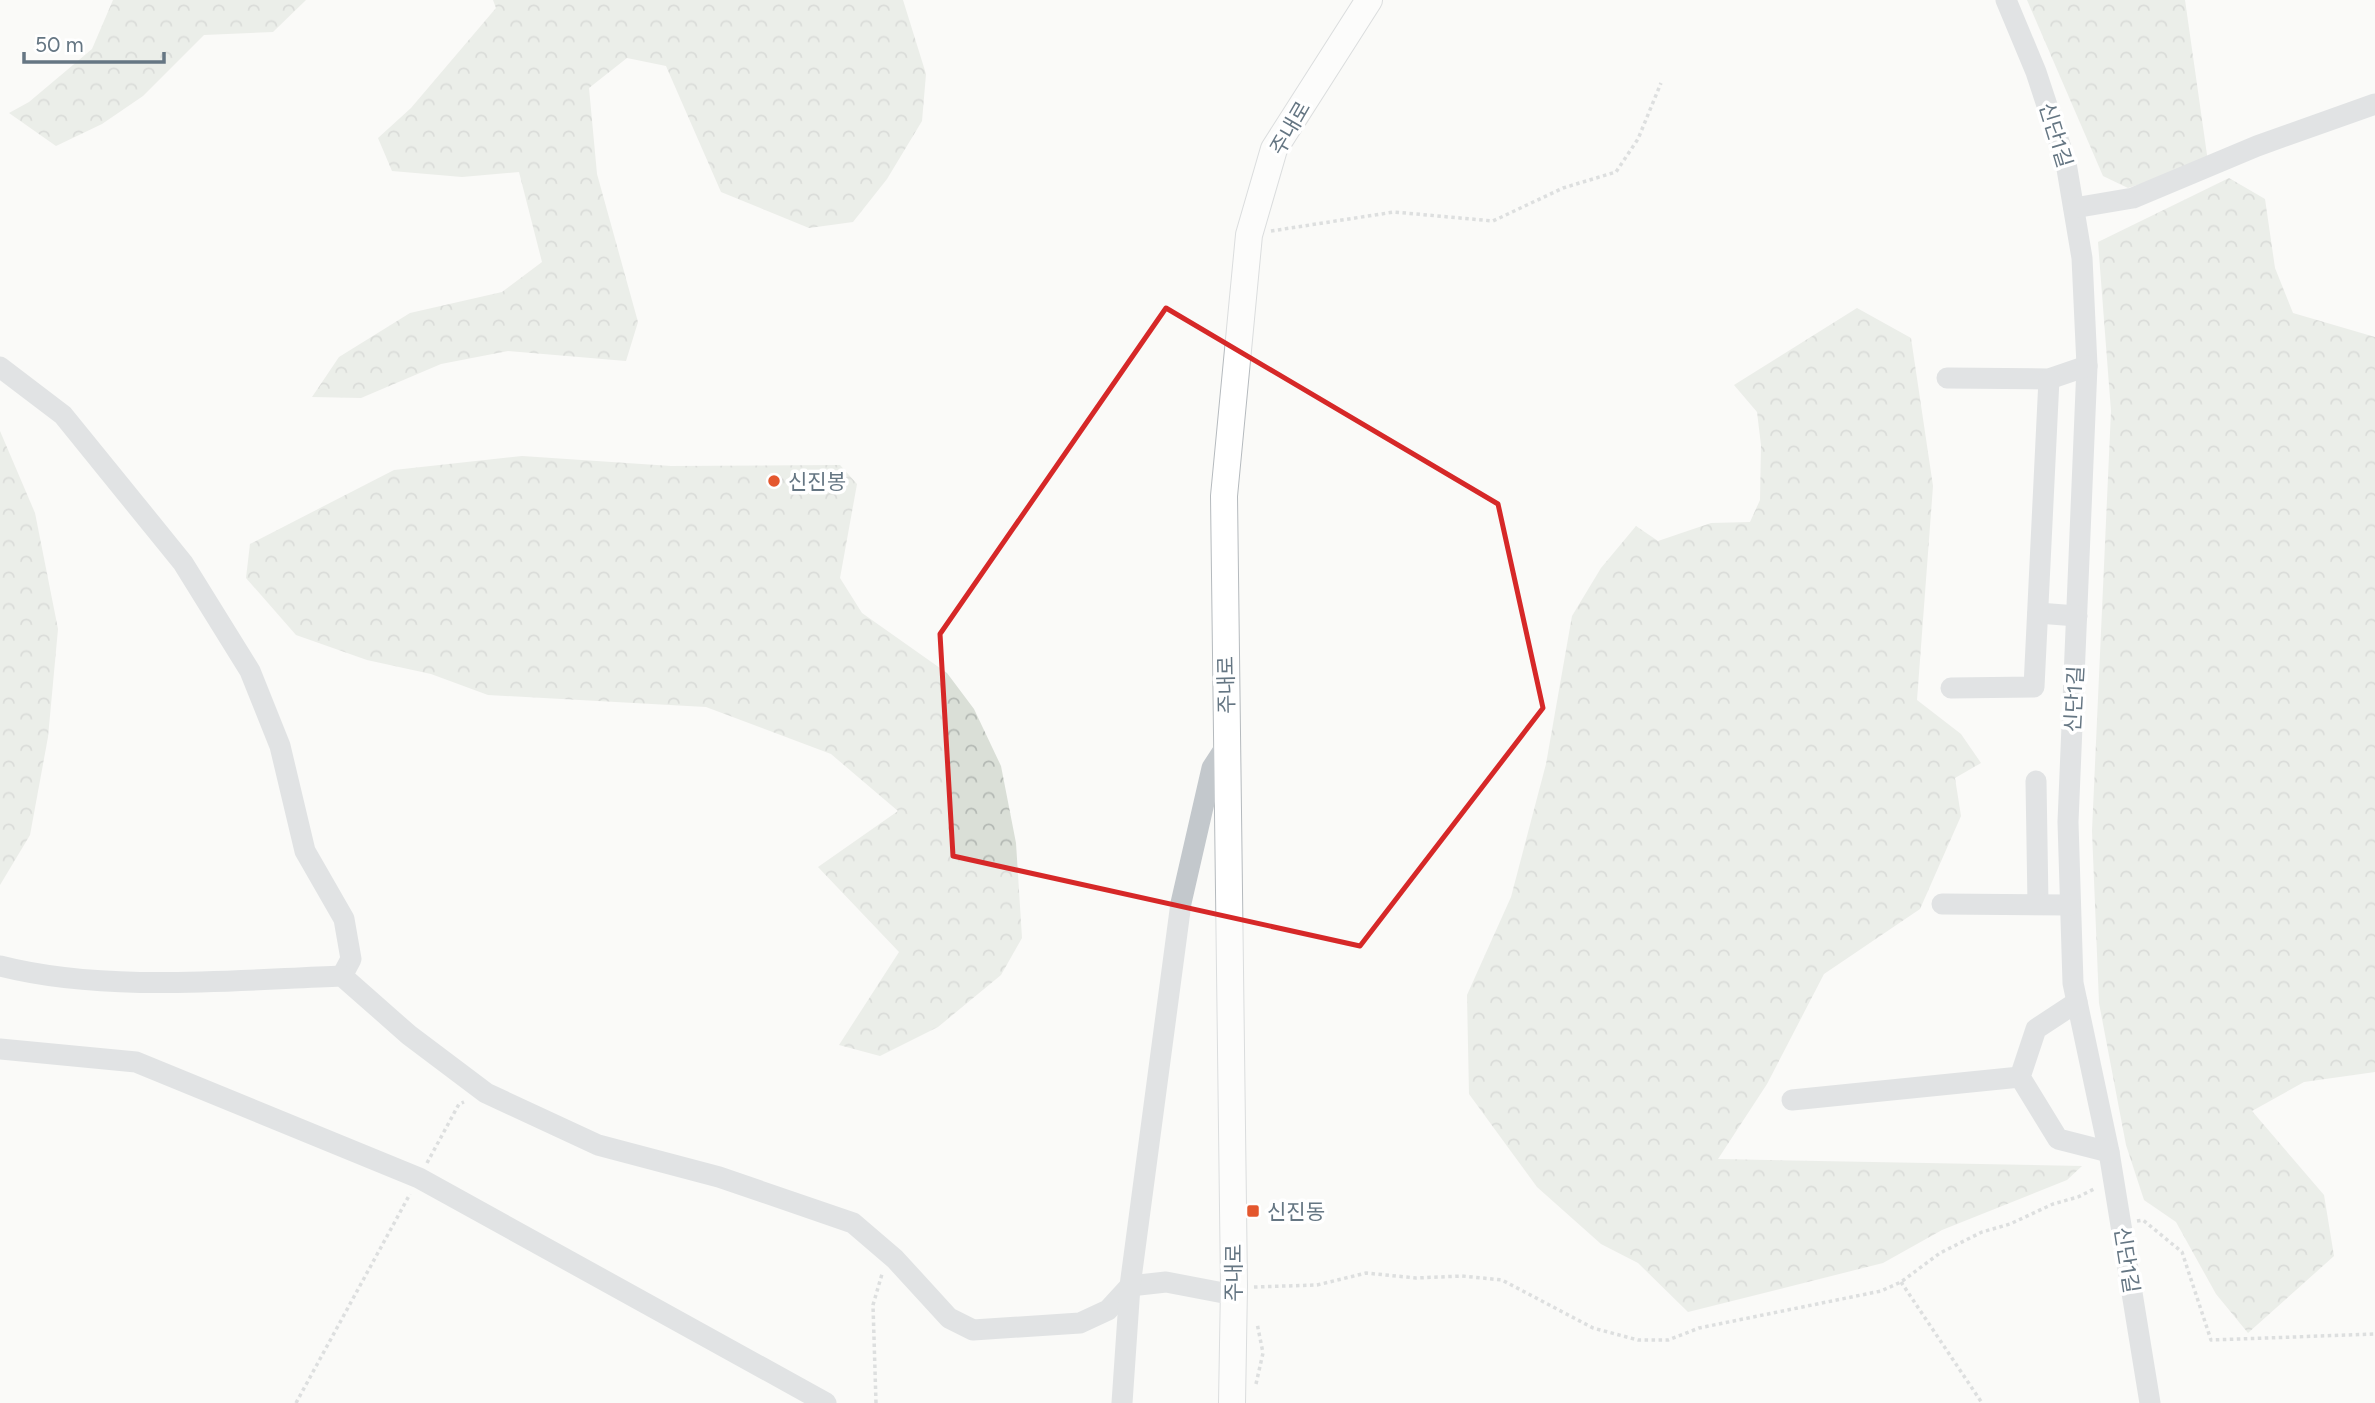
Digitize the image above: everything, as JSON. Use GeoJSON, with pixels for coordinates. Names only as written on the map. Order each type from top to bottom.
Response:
{"type":"FeatureCollection","features":[{"type":"Feature","properties":{"kind":"main road","name":"주내로"},"geometry":{"type":"LineString","coordinates":[[1232,1403],[1234,1291],[1224,496],[1249,235],[1274,149],[1369,0]]}},
{"type":"Feature","properties":{"kind":"street","name":"신단1길"},"geometry":{"type":"LineString","coordinates":[[2006,0],[2036,72],[2066,163],[2082,258],[2087,366],[2068,822],[2073,983],[2109,1152],[2150,1403]]}},
{"type":"Feature","properties":{"kind":"street"},"geometry":{"type":"LineString","coordinates":[[2074,208],[2133,198],[2257,146],[2375,104]]}},
{"type":"Feature","properties":{"kind":"street"},"geometry":{"type":"LineString","coordinates":[[1947,378],[2049,379],[2087,366]]}},
{"type":"Feature","properties":{"kind":"street"},"geometry":{"type":"LineString","coordinates":[[0,367],[63,415],[183,564],[250,671],[280,746],[305,851],[344,919],[351,959],[342,976]]}},
{"type":"Feature","properties":{"kind":"street"},"geometry":{"type":"LineString","coordinates":[[1951,688],[2034,687],[2049,379]]}},
{"type":"Feature","properties":{"kind":"street"},"geometry":{"type":"LineString","coordinates":[[2038,613],[2077,616]]}},
{"type":"Feature","properties":{"kind":"street"},"geometry":{"type":"LineString","coordinates":[[1122,1403],[1130,1286],[1181,902],[1212,768],[1227,745]]}},
{"type":"Feature","properties":{"kind":"street"},"geometry":{"type":"LineString","coordinates":[[2036,781],[2038,904]]}},
{"type":"Feature","properties":{"kind":"street"},"geometry":{"type":"LineString","coordinates":[[1942,904],[2070,905]]}},
{"type":"Feature","properties":{"kind":"street"},"geometry":{"type":"LineString","coordinates":[[0,966],[39,976],[161,982],[342,976],[409,1035],[486,1093],[598,1145],[719,1177],[853,1223],[889,1254],[949,1318],[973,1330],[1080,1323],[1108,1310],[1130,1286],[1166,1282],[1234,1291]]}},
{"type":"Feature","properties":{"kind":"street"},"geometry":{"type":"LineString","coordinates":[[2077,1002],[2036,1029],[2020,1077],[2058,1139],[2109,1152]]}},
{"type":"Feature","properties":{"kind":"street"},"geometry":{"type":"LineString","coordinates":[[0,1049],[136,1062],[419,1178],[827,1403]]}},
{"type":"Feature","properties":{"kind":"street"},"geometry":{"type":"LineString","coordinates":[[1792,1100],[2020,1077]]}},
{"type":"Feature","properties":{"kind":"path"},"geometry":{"type":"LineString","coordinates":[[1249,235],[1394,212],[1493,221],[1563,188],[1616,172],[1638,139],[1661,83]]}},
{"type":"Feature","properties":{"kind":"path"},"geometry":{"type":"LineString","coordinates":[[296,1403],[459,1104],[486,1093]]}},
{"type":"Feature","properties":{"kind":"path"},"geometry":{"type":"LineString","coordinates":[[1234,1291],[1317,1286],[1366,1273],[1416,1278],[1462,1276],[1502,1280],[1593,1328],[1637,1340],[1668,1340],[1699,1328],[1881,1291],[1901,1282],[1941,1253],[1982,1232],[2010,1224],[2113,1180]]}},
{"type":"Feature","properties":{"kind":"path"},"geometry":{"type":"LineString","coordinates":[[2121,1224],[2143,1220],[2182,1252],[2211,1340],[2375,1334]]}},
{"type":"Feature","properties":{"kind":"path"},"geometry":{"type":"LineString","coordinates":[[876,1403],[873,1305],[889,1254]]}},
{"type":"Feature","properties":{"kind":"path"},"geometry":{"type":"LineString","coordinates":[[1901,1282],[1982,1403]]}},
{"type":"Feature","properties":{"kind":"highlighted area"},"geometry":{"type":"Polygon","coordinates":[[[1166,308],[1498,504],[1543,708],[1360,946],[953,856],[940,634],[1166,308]]]}},
{"type":"Feature","properties":{"kind":"green space"},"geometry":{"type":"Polygon","coordinates":[[[113,0],[306,0],[273,32],[204,35],[143,96],[102,124],[56,146],[9,113],[29,102],[92,49],[113,0]]]}},
{"type":"Feature","properties":{"kind":"green space"},"geometry":{"type":"Polygon","coordinates":[[[493,0],[903,0],[926,74],[922,121],[887,179],[853,222],[809,228],[721,192],[666,66],[627,58],[589,88],[597,174],[638,322],[626,361],[508,351],[441,364],[361,398],[312,397],[339,357],[410,313],[502,292],[542,262],[519,172],[462,177],[392,171],[378,138],[411,108],[496,8],[493,0]]]}},
{"type":"Feature","properties":{"kind":"green space"},"geometry":{"type":"Polygon","coordinates":[[[2027,0],[2185,0],[2208,162],[2128,188],[2103,176],[2027,0]]]}},
{"type":"Feature","properties":{"kind":"green space"},"geometry":{"type":"Polygon","coordinates":[[[2229,178],[2265,199],[2275,268],[2293,313],[2375,337],[2375,1072],[2304,1082],[2252,1111],[2324,1195],[2334,1256],[2248,1333],[2216,1294],[2176,1222],[2144,1200],[2126,1145],[2099,1003],[2092,831],[2111,411],[2098,242],[2229,178]]]}},
{"type":"Feature","properties":{"kind":"green space"},"geometry":{"type":"Polygon","coordinates":[[[1857,308],[1911,338],[1933,486],[1917,700],[1961,734],[1981,763],[1955,778],[1961,816],[1920,909],[1824,974],[1767,1084],[1718,1159],[2082,1166],[2067,1180],[1942,1230],[1883,1263],[1688,1312],[1638,1263],[1601,1244],[1537,1187],[1469,1094],[1467,995],[1511,897],[1546,764],[1572,616],[1601,568],[1636,526],[1658,541],[1711,523],[1750,522],[1760,500],[1761,445],[1757,412],[1734,385],[1857,308]]]}},
{"type":"Feature","properties":{"kind":"green space"},"geometry":{"type":"Polygon","coordinates":[[[0,431],[35,513],[58,629],[48,737],[30,835],[0,885],[0,431]]]}},
{"type":"Feature","properties":{"kind":"green space"},"geometry":{"type":"Polygon","coordinates":[[[522,456],[671,466],[840,465],[857,484],[840,578],[862,613],[947,673],[974,709],[1001,766],[1016,843],[1022,938],[1001,975],[938,1027],[880,1056],[839,1045],[899,952],[818,867],[898,811],[831,754],[706,707],[488,695],[431,674],[367,660],[296,635],[246,578],[250,544],[394,470],[522,456]]]}},
{"type":"Feature","properties":{"kind":"place","name":"신진봉"},"geometry":{"type":"Point","coordinates":[774,481]}},
{"type":"Feature","properties":{"kind":"place","name":"신진동"},"geometry":{"type":"Point","coordinates":[1253,1211]}}]}
